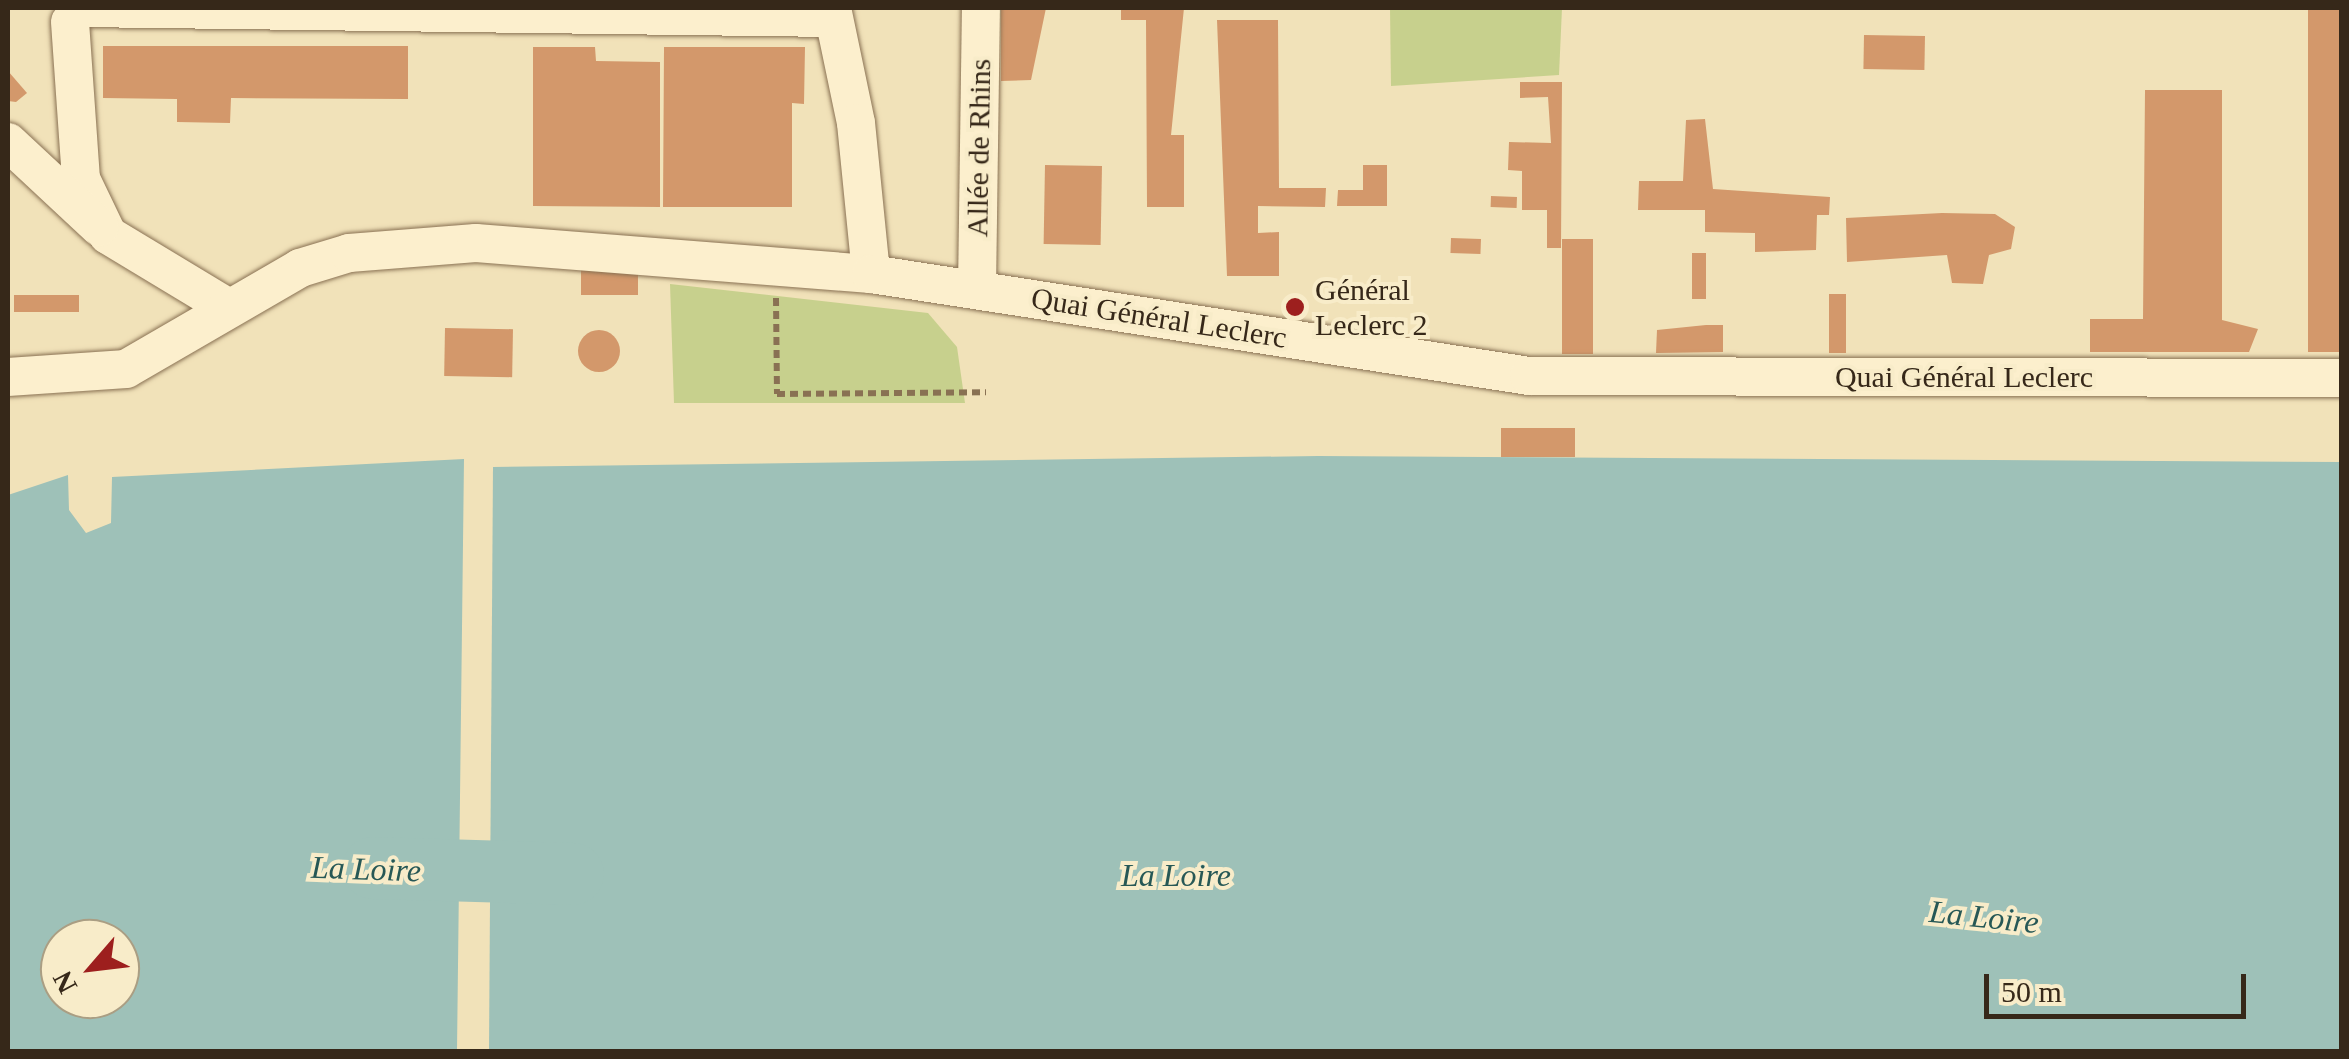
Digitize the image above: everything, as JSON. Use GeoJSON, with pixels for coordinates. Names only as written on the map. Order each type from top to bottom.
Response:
{"type":"FeatureCollection","features":[{"type":"Feature","properties":{"kind":"street","name":"Allée de Rhins"},"geometry":{"type":"LineString","coordinates":[[977,289],[981,8]]}},
{"type":"Feature","properties":{"kind":"street"},"geometry":{"type":"LineString","coordinates":[[108,235],[81,179],[75,15],[407,11],[832,13],[856,123],[870,274]]}},
{"type":"Feature","properties":{"kind":"street"},"geometry":{"type":"LineString","coordinates":[[8,142],[108,235],[229,308]]}},
{"type":"Feature","properties":{"kind":"street","name":"Quai Général Leclerc"},"geometry":{"type":"LineString","coordinates":[[8,378],[126,369],[181,345],[229,308],[300,268],[385,250],[476,244],[870,274],[1529,376],[2342,378]]}},
{"type":"Feature","properties":{"kind":"path"},"geometry":{"type":"LineString","coordinates":[[775,267],[777,394],[986,392]]}},
{"type":"Feature","properties":{"kind":"green space"},"geometry":{"type":"Polygon","coordinates":[[[1390,8],[1562,8],[1559,75],[1391,86],[1390,8]]]}},
{"type":"Feature","properties":{"kind":"green space"},"geometry":{"type":"Polygon","coordinates":[[[670,284],[928,313],[957,347],[965,403],[674,403],[670,284]]]}},
{"type":"Feature","properties":{"kind":"water"},"geometry":{"type":"Polygon","coordinates":[[[1318,456],[2341,462],[2341,1051],[489,1051],[493,467],[1318,456]]]}},
{"type":"Feature","properties":{"kind":"water"},"geometry":{"type":"Polygon","coordinates":[[[464,459],[457,1051],[8,1051],[8,495],[68,475],[69,510],[86,533],[111,523],[112,477],[464,459]]]}},
{"type":"Feature","properties":{"kind":"building"},"geometry":{"type":"Polygon","coordinates":[[[1001,8],[1046,8],[1031,80],[1001,81],[1001,8]]]}},
{"type":"Feature","properties":{"kind":"building"},"geometry":{"type":"Polygon","coordinates":[[[1121,8],[1184,8],[1171,135],[1184,135],[1184,207],[1147,207],[1146,20],[1121,20],[1121,8]]]}},
{"type":"Feature","properties":{"kind":"building"},"geometry":{"type":"Polygon","coordinates":[[[2308,8],[2342,8],[2342,352],[2308,352],[2308,8]]]}},
{"type":"Feature","properties":{"kind":"building"},"geometry":{"type":"Polygon","coordinates":[[[1217,20],[1278,20],[1279,188],[1326,188],[1325,207],[1258,206],[1258,233],[1279,232],[1279,276],[1227,276],[1217,20]]]}},
{"type":"Feature","properties":{"kind":"building"},"geometry":{"type":"Polygon","coordinates":[[[1864,35],[1925,36],[1924,70],[1863,69],[1864,35]]]}},
{"type":"Feature","properties":{"kind":"building"},"geometry":{"type":"Polygon","coordinates":[[[103,46],[408,46],[408,99],[231,98],[230,123],[177,122],[177,99],[103,98],[103,46]]]}},
{"type":"Feature","properties":{"kind":"building"},"geometry":{"type":"Polygon","coordinates":[[[533,47],[595,47],[596,61],[660,62],[660,207],[533,206],[533,47]]]}},
{"type":"Feature","properties":{"kind":"building"},"geometry":{"type":"Polygon","coordinates":[[[664,47],[805,47],[804,104],[792,103],[792,207],[663,207],[664,47]]]}},
{"type":"Feature","properties":{"kind":"building"},"geometry":{"type":"Polygon","coordinates":[[[8,71],[27,93],[16,102],[8,101],[8,71]]]}},
{"type":"Feature","properties":{"kind":"building"},"geometry":{"type":"Polygon","coordinates":[[[1520,82],[1562,82],[1561,248],[1547,248],[1547,210],[1522,210],[1522,171],[1508,170],[1509,142],[1551,143],[1548,97],[1520,98],[1520,82]]]}},
{"type":"Feature","properties":{"kind":"building"},"geometry":{"type":"Polygon","coordinates":[[[2145,90],[2222,90],[2222,320],[2258,329],[2249,352],[2090,352],[2090,319],[2143,319],[2145,90]]]}},
{"type":"Feature","properties":{"kind":"building"},"geometry":{"type":"Polygon","coordinates":[[[1705,119],[1713,189],[1830,197],[1829,215],[1817,215],[1816,250],[1755,252],[1755,233],[1705,232],[1705,210],[1638,210],[1639,181],[1683,181],[1686,120],[1705,119]]]}},
{"type":"Feature","properties":{"kind":"building"},"geometry":{"type":"Polygon","coordinates":[[[1045,165],[1102,166],[1101,245],[1044,244],[1045,165]]]}},
{"type":"Feature","properties":{"kind":"building"},"geometry":{"type":"Polygon","coordinates":[[[1363,165],[1387,165],[1387,206],[1337,206],[1338,190],[1363,190],[1363,165]]]}},
{"type":"Feature","properties":{"kind":"building"},"geometry":{"type":"Polygon","coordinates":[[[1491,196],[1517,197],[1517,208],[1491,207],[1491,196]]]}},
{"type":"Feature","properties":{"kind":"building"},"geometry":{"type":"Polygon","coordinates":[[[1995,214],[2015,227],[2011,249],[1989,255],[1983,284],[1952,283],[1947,255],[1847,262],[1846,218],[1995,214]]]}},
{"type":"Feature","properties":{"kind":"building"},"geometry":{"type":"Polygon","coordinates":[[[1451,238],[1481,239],[1480,254],[1450,253],[1451,238]]]}},
{"type":"Feature","properties":{"kind":"building"},"geometry":{"type":"Polygon","coordinates":[[[1562,239],[1593,239],[1593,354],[1562,354],[1562,239]]]}},
{"type":"Feature","properties":{"kind":"building"},"geometry":{"type":"Polygon","coordinates":[[[1692,253],[1706,253],[1706,299],[1692,299],[1692,253]]]}},
{"type":"Feature","properties":{"kind":"building"},"geometry":{"type":"Polygon","coordinates":[[[581,270],[638,270],[638,295],[581,295],[581,270]]]}},
{"type":"Feature","properties":{"kind":"building"},"geometry":{"type":"Polygon","coordinates":[[[1829,294],[1846,294],[1846,353],[1829,353],[1829,294]]]}},
{"type":"Feature","properties":{"kind":"building"},"geometry":{"type":"Polygon","coordinates":[[[14,295],[79,295],[79,312],[14,312],[14,295]]]}},
{"type":"Feature","properties":{"kind":"building"},"geometry":{"type":"Polygon","coordinates":[[[1723,325],[1723,352],[1656,353],[1657,330],[1723,325]]]}},
{"type":"Feature","properties":{"kind":"building"},"geometry":{"type":"Polygon","coordinates":[[[445,328],[513,329],[512,377],[444,376],[445,328]]]}},
{"type":"Feature","properties":{"kind":"building"},"geometry":{"type":"Polygon","coordinates":[[[599,330],[614,336],[620,351],[614,366],[599,372],[584,366],[578,351],[584,336],[599,330]]]}},
{"type":"Feature","properties":{"kind":"building"},"geometry":{"type":"Polygon","coordinates":[[[1501,428],[1575,428],[1575,457],[1501,457],[1501,428]]]}},
{"type":"Feature","properties":{"kind":"waterway","name":"La Loire"},"geometry":{"type":"LineString","coordinates":[[373,868],[573,874]]}},
{"type":"Feature","properties":{"kind":"place","name":"Général Leclerc 2"},"geometry":{"type":"Point","coordinates":[1295,307]}}]}
